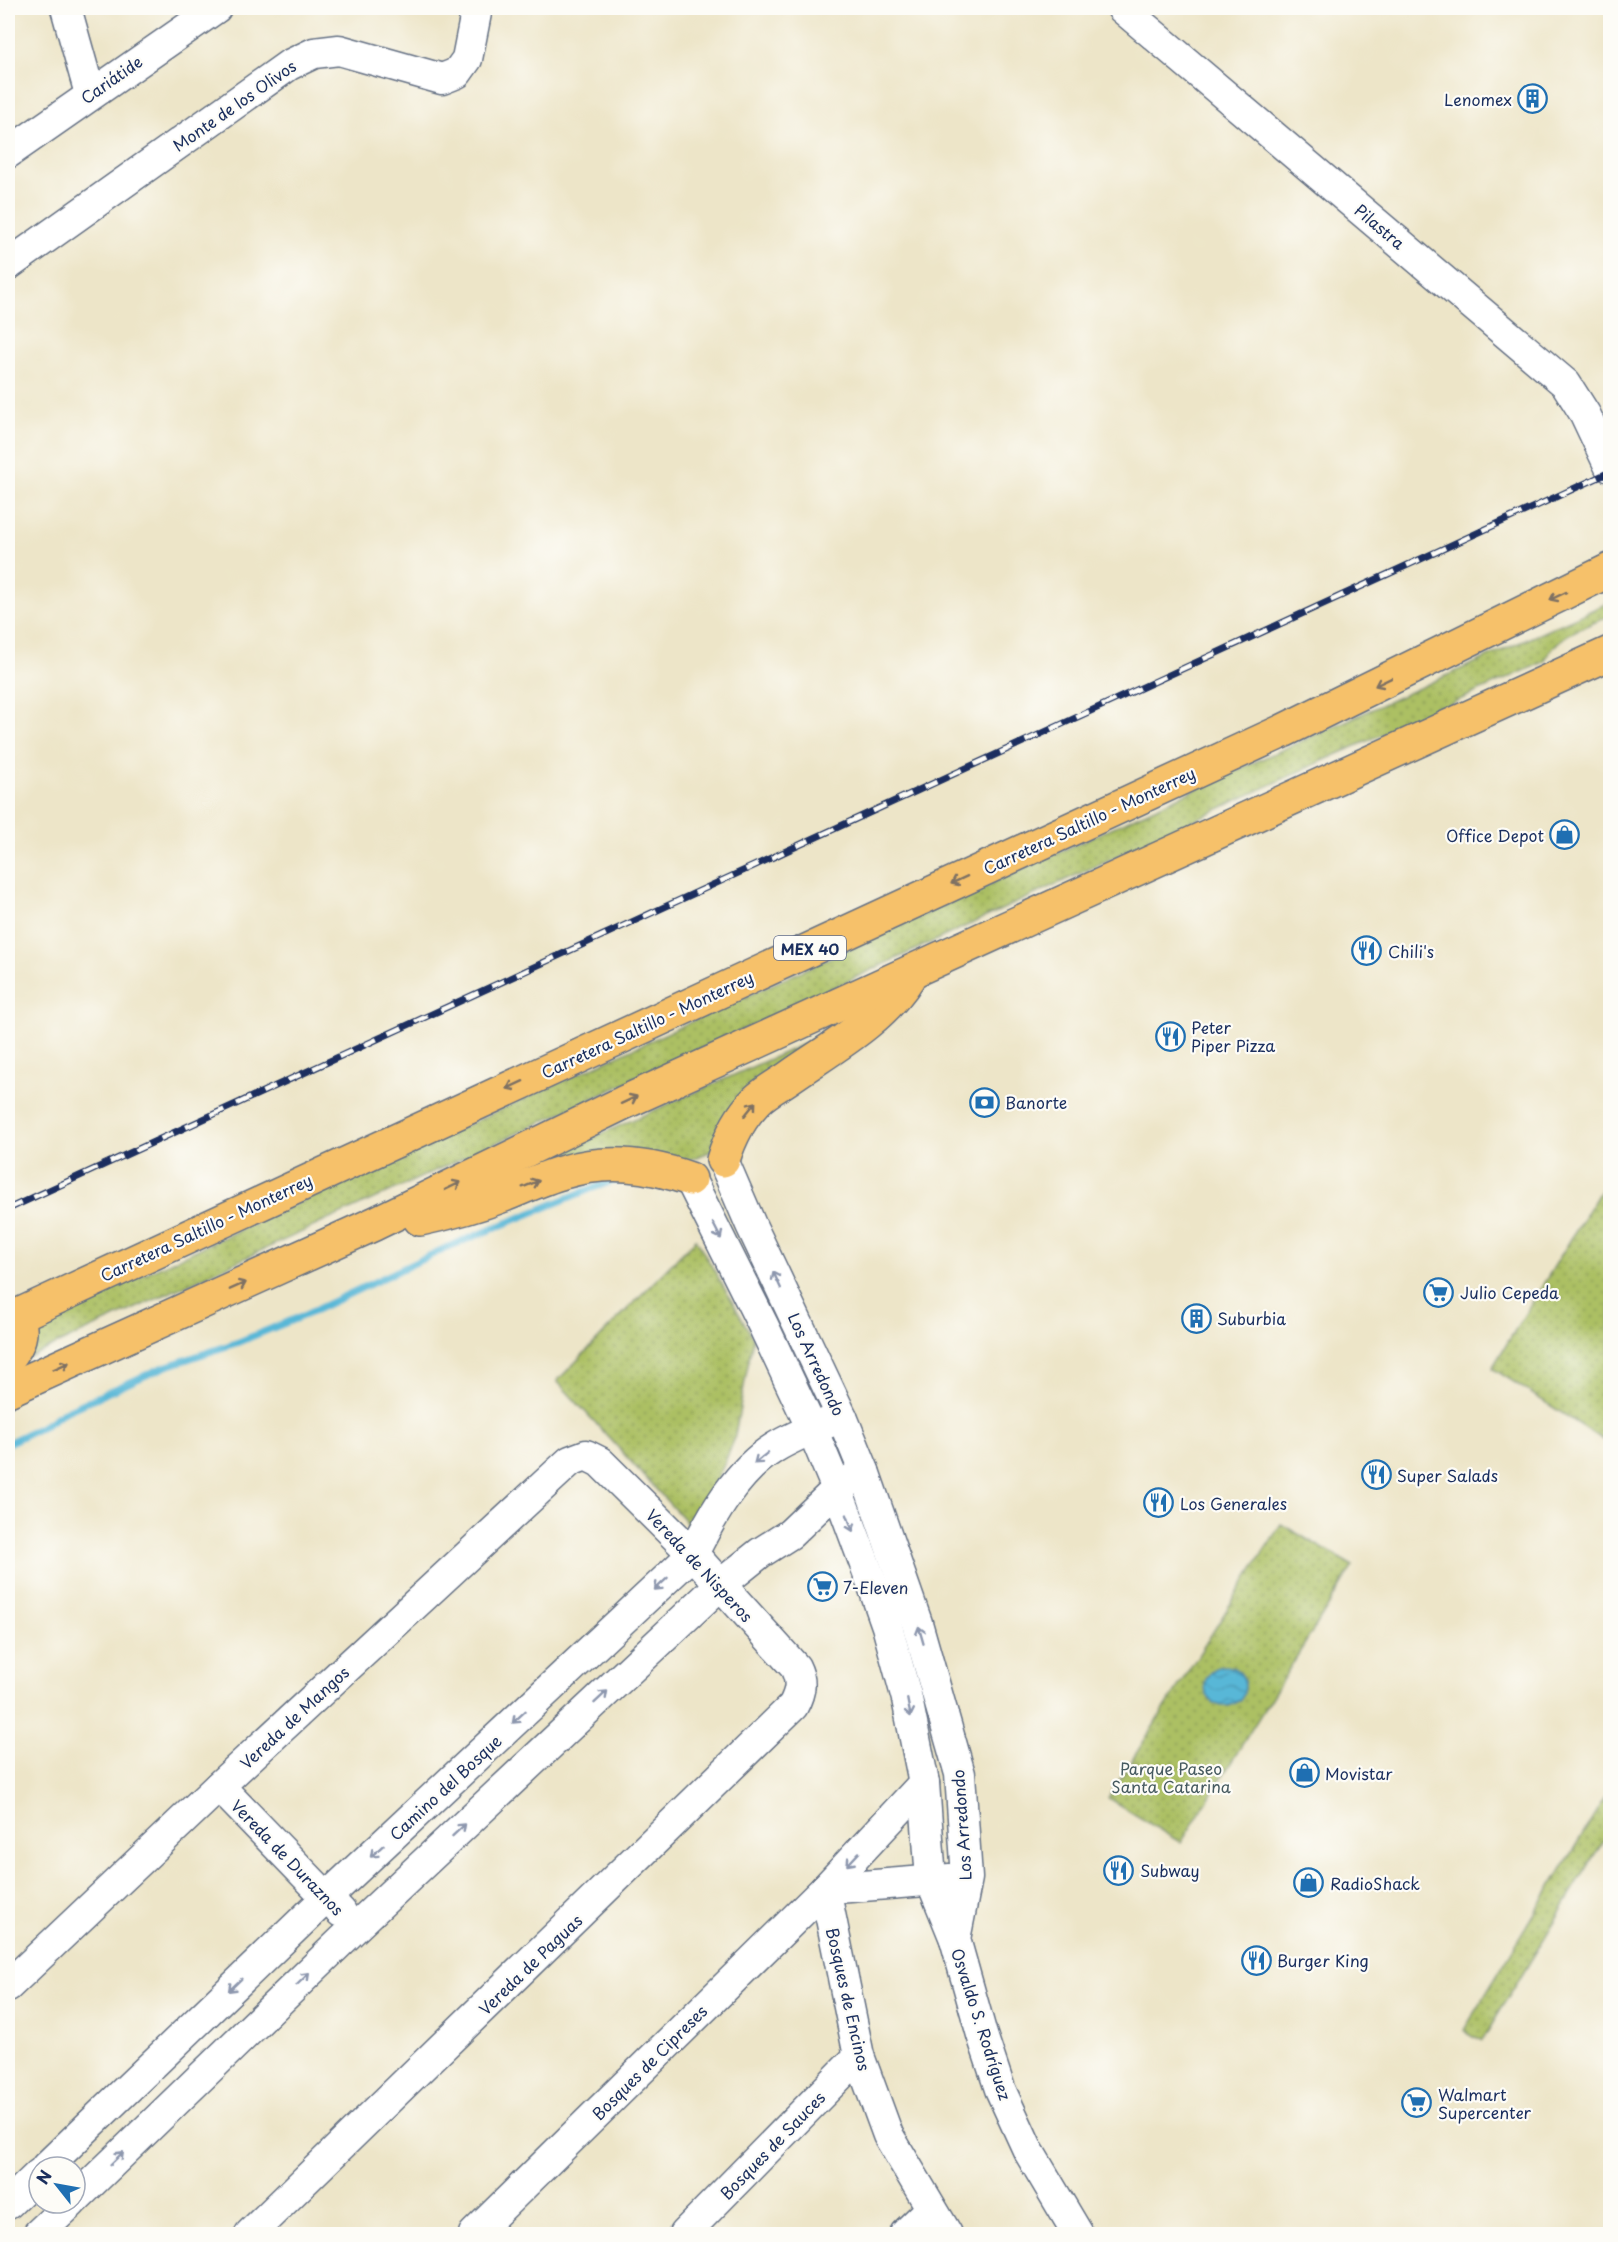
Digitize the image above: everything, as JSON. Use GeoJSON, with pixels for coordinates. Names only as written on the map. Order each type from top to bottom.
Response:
{"type":"FeatureCollection","features":[{"type":"Feature","properties":{"kind":"main road","name":"Carretera Saltillo - Monterrey"},"geometry":{"type":"LineString","coordinates":[[12,1318],[1283,731],[1611,570]]}},
{"type":"Feature","properties":{"kind":"main road"},"geometry":{"type":"LineString","coordinates":[[8,1390],[374,1224],[623,1103],[1611,653]]}},
{"type":"Feature","properties":{"kind":"main road"},"geometry":{"type":"LineString","coordinates":[[723,1160],[728,1142],[738,1122],[757,1099],[873,1017],[896,994],[913,970]]}},
{"type":"Feature","properties":{"kind":"main road"},"geometry":{"type":"LineString","coordinates":[[374,1224],[423,1218],[501,1196],[562,1172],[584,1167],[627,1164],[648,1166],[690,1179]]}},
{"type":"Feature","properties":{"kind":"main road"},"geometry":{"type":"LineString","coordinates":[[8,1358],[19,1340],[21,1330],[12,1318]]}},
{"type":"Feature","properties":{"kind":"street"},"geometry":{"type":"LineString","coordinates":[[66,8],[90,94]]}},
{"type":"Feature","properties":{"kind":"street","name":"Monte de los Olivos"},"geometry":{"type":"LineString","coordinates":[[8,266],[289,65],[314,53],[339,50],[442,79],[457,73],[468,59],[477,8]]}},
{"type":"Feature","properties":{"kind":"street","name":"Pilastra"},"geometry":{"type":"LineString","coordinates":[[1122,8],[1566,384],[1585,414],[1611,467]]}},
{"type":"Feature","properties":{"kind":"street","name":"Cariátide"},"geometry":{"type":"LineString","coordinates":[[8,153],[207,10]]}},
{"type":"Feature","properties":{"kind":"street","name":"Los Arredondo"},"geometry":{"type":"LineString","coordinates":[[723,1160],[842,1418],[864,1472],[917,1623],[960,1774],[967,1878],[955,1939]]}},
{"type":"Feature","properties":{"kind":"street","name":"Los Arredondo"},"geometry":{"type":"LineString","coordinates":[[690,1179],[812,1429],[888,1626],[907,1699],[924,1783],[931,1880],[955,1939]]}},
{"type":"Feature","properties":{"kind":"street","name":"Camino del Bosque"},"geometry":{"type":"LineString","coordinates":[[59,2155],[327,1898],[693,1554],[715,1513],[746,1471],[774,1448],[812,1429],[842,1418]]}},
{"type":"Feature","properties":{"kind":"street","name":"Vereda de Nisperos"},"geometry":{"type":"LineString","coordinates":[[585,1455],[600,1462],[693,1554],[795,1667],[801,1686]]}},
{"type":"Feature","properties":{"kind":"street","name":"Vereda de Mangos"},"geometry":{"type":"LineString","coordinates":[[8,1986],[219,1786],[570,1461],[585,1455]]}},
{"type":"Feature","properties":{"kind":"street"},"geometry":{"type":"LineString","coordinates":[[87,2187],[356,1927],[720,1585],[760,1553],[790,1534],[837,1489],[864,1472]]}},
{"type":"Feature","properties":{"kind":"street","name":"Vereda de Paguas"},"geometry":{"type":"LineString","coordinates":[[250,2235],[793,1706],[801,1686]]}},
{"type":"Feature","properties":{"kind":"street","name":"Bosques de Cipreses"},"geometry":{"type":"LineString","coordinates":[[474,2235],[825,1889],[924,1783]]}},
{"type":"Feature","properties":{"kind":"street","name":"Vereda de Duraznos"},"geometry":{"type":"LineString","coordinates":[[219,1786],[356,1927]]}},
{"type":"Feature","properties":{"kind":"street"},"geometry":{"type":"LineString","coordinates":[[825,1889],[967,1878]]}},
{"type":"Feature","properties":{"kind":"street","name":"Bosques de Encinos"},"geometry":{"type":"LineString","coordinates":[[825,1889],[859,2056],[888,2135],[947,2235]]}},
{"type":"Feature","properties":{"kind":"street","name":"Osvaldo S. Rodríguez"},"geometry":{"type":"LineString","coordinates":[[955,1939],[1000,2089],[1028,2150],[1078,2235]]}},
{"type":"Feature","properties":{"kind":"street","name":"Bosques de Sauces"},"geometry":{"type":"LineString","coordinates":[[684,2235],[859,2056]]}},
{"type":"Feature","properties":{"kind":"street"},"geometry":{"type":"LineString","coordinates":[[8,2204],[27,2186]]}},
{"type":"Feature","properties":{"kind":"street"},"geometry":{"type":"LineString","coordinates":[[905,2235],[931,2209]]}},
{"type":"Feature","properties":{"kind":"street"},"geometry":{"type":"LineString","coordinates":[[43,2233],[60,2215]]}},
{"type":"Feature","properties":{"kind":"green space"},"geometry":{"type":"Polygon","coordinates":[[[1610,602],[1610,616],[1563,638],[1549,652],[1544,662],[1309,767],[25,1359],[35,1343],[36,1324],[1235,771],[1610,602]]]}},
{"type":"Feature","properties":{"kind":"green space"},"geometry":{"type":"Polygon","coordinates":[[[840,1028],[714,1150],[682,1163],[461,1196],[840,1028]]]}},
{"type":"Feature","properties":{"kind":"green space"},"geometry":{"type":"Polygon","coordinates":[[[1610,1175],[1610,1444],[1492,1368],[1610,1175]]]}},
{"type":"Feature","properties":{"kind":"green space"},"geometry":{"type":"Polygon","coordinates":[[[696,1239],[753,1338],[734,1440],[714,1488],[689,1525],[557,1381],[696,1239]]]}},
{"type":"Feature","properties":{"kind":"green space","name":"Parque Paseo Santa Catarina"},"geometry":{"type":"Polygon","coordinates":[[[1281,1524],[1353,1566],[1181,1843],[1108,1798],[1281,1524]]]}},
{"type":"Feature","properties":{"kind":"green space"},"geometry":{"type":"Polygon","coordinates":[[[1610,1789],[1610,1830],[1482,2041],[1464,2030],[1610,1789]]]}},
{"type":"Feature","properties":{"kind":"water"},"geometry":{"type":"Polygon","coordinates":[[[1225,1666],[1239,1672],[1245,1686],[1239,1700],[1225,1706],[1211,1700],[1205,1686],[1211,1672],[1225,1666]]]}},
{"type":"Feature","properties":{"kind":"waterway"},"geometry":{"type":"LineString","coordinates":[[8,1443],[47,1424],[62,1413],[164,1367],[236,1343],[305,1315],[448,1247],[590,1189],[618,1181]]}},
{"type":"Feature","properties":{"kind":"railway"},"geometry":{"type":"LineString","coordinates":[[8,1209],[1610,472]]}},
{"type":"Feature","properties":{"kind":"place","name":"Lenomex"},"geometry":{"type":"Point","coordinates":[1533,99]}},
{"type":"Feature","properties":{"kind":"place","name":"Office Depot"},"geometry":{"type":"Point","coordinates":[1565,835]}},
{"type":"Feature","properties":{"kind":"place","name":"Chili's"},"geometry":{"type":"Point","coordinates":[1367,951]}},
{"type":"Feature","properties":{"kind":"place","name":"Peter Piper Pizza"},"geometry":{"type":"Point","coordinates":[1170,1036]}},
{"type":"Feature","properties":{"kind":"place","name":"Banorte"},"geometry":{"type":"Point","coordinates":[984,1102]}},
{"type":"Feature","properties":{"kind":"place","name":"Julio Cepeda"},"geometry":{"type":"Point","coordinates":[1439,1292]}},
{"type":"Feature","properties":{"kind":"place","name":"Suburbia"},"geometry":{"type":"Point","coordinates":[1196,1318]}},
{"type":"Feature","properties":{"kind":"place","name":"Super Salads"},"geometry":{"type":"Point","coordinates":[1376,1475]}},
{"type":"Feature","properties":{"kind":"place","name":"Los Generales"},"geometry":{"type":"Point","coordinates":[1159,1503]}},
{"type":"Feature","properties":{"kind":"place","name":"7-Eleven"},"geometry":{"type":"Point","coordinates":[822,1587]}},
{"type":"Feature","properties":{"kind":"place","name":"Movistar"},"geometry":{"type":"Point","coordinates":[1304,1773]}},
{"type":"Feature","properties":{"kind":"place","name":"Subway"},"geometry":{"type":"Point","coordinates":[1119,1870]}},
{"type":"Feature","properties":{"kind":"place","name":"RadioShack"},"geometry":{"type":"Point","coordinates":[1309,1883]}},
{"type":"Feature","properties":{"kind":"place","name":"Burger King"},"geometry":{"type":"Point","coordinates":[1256,1960]}},
{"type":"Feature","properties":{"kind":"place","name":"Walmart Supercenter"},"geometry":{"type":"Point","coordinates":[1417,2103]}}]}
